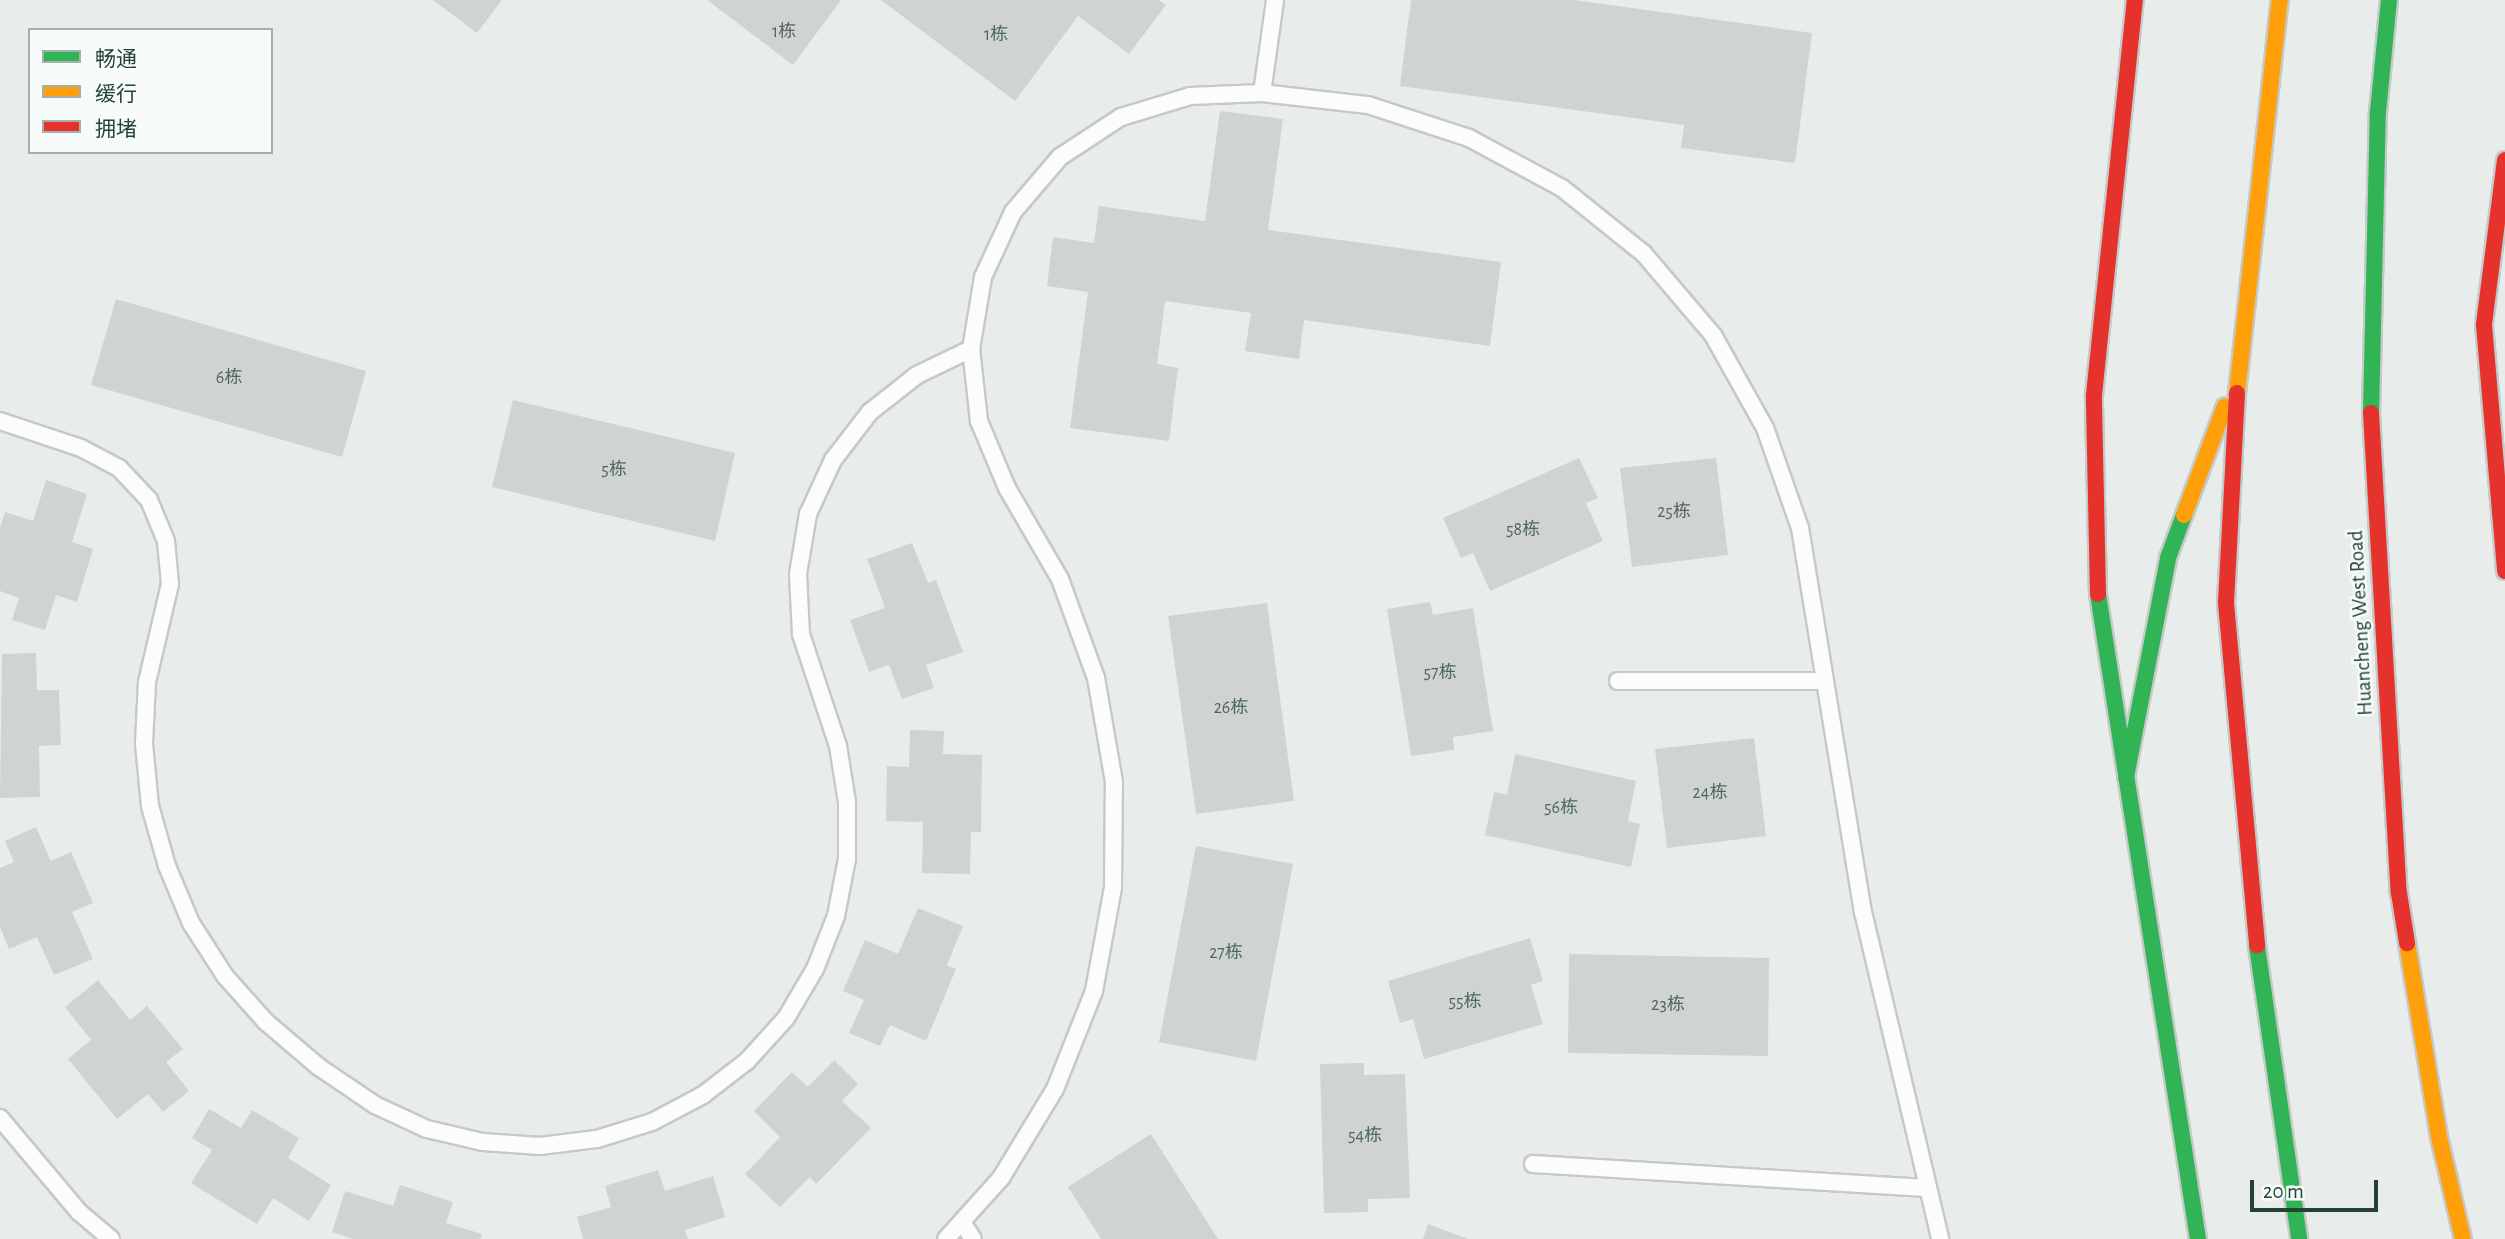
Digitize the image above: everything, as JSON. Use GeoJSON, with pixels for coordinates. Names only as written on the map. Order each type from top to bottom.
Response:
{"type":"FeatureCollection","features":[{"type":"Feature","properties":{"kind":"main road"},"geometry":{"type":"LineString","coordinates":[[2134,0],[2094,395],[2098,613],[2198,1239]]}},
{"type":"Feature","properties":{"kind":"main road"},"geometry":{"type":"LineString","coordinates":[[2280,0],[2238,372],[2226,603],[2261,989],[2299,1239]]}},
{"type":"Feature","properties":{"kind":"main road","name":"Huancheng West Road"},"geometry":{"type":"LineString","coordinates":[[2389,0],[2378,112],[2370,401],[2380,590],[2399,894],[2439,1137],[2463,1239]]}},
{"type":"Feature","properties":{"kind":"main road"},"geometry":{"type":"LineString","coordinates":[[2505,160],[2484,325],[2505,571]]}},
{"type":"Feature","properties":{"kind":"main road"},"geometry":{"type":"LineString","coordinates":[[2126,777],[2168,558],[2238,372]]}},
{"type":"Feature","properties":{"kind":"lane"},"geometry":{"type":"LineString","coordinates":[[1262,93],[1275,0]]}},
{"type":"Feature","properties":{"kind":"lane"},"geometry":{"type":"LineString","coordinates":[[946,1239],[1001,1178],[1055,1089],[1094,991],[1113,887],[1114,782],[1096,678],[1060,579],[1007,488],[979,421],[971,349],[983,277],[1013,212],[1060,158],[1132,114],[1190,96],[1262,93],[1368,106],[1469,138],[1562,188],[1644,254],[1713,335],[1765,428],[1800,528],[1863,912],[1940,1239]]}},
{"type":"Feature","properties":{"kind":"lane"},"geometry":{"type":"LineString","coordinates":[[0,421],[81,448],[119,468],[149,500],[166,541],[170,584],[147,682],[144,744],[150,806],[167,866],[191,923],[225,976],[266,1022],[319,1067],[375,1105],[427,1129],[483,1142],[540,1146],[608,1135],[652,1122],[703,1096],[747,1061],[786,1018],[815,970],[838,905],[847,859],[847,802],[838,746],[801,634],[798,574],[808,514],[833,460],[870,412],[916,375],[971,349]]}},
{"type":"Feature","properties":{"kind":"lane"},"geometry":{"type":"LineString","coordinates":[[1618,681],[1823,681]]}},
{"type":"Feature","properties":{"kind":"lane"},"geometry":{"type":"LineString","coordinates":[[0,1118],[79,1212],[111,1239]]}},
{"type":"Feature","properties":{"kind":"lane"},"geometry":{"type":"LineString","coordinates":[[1533,1164],[1926,1188]]}},
{"type":"Feature","properties":{"kind":"lane"},"geometry":{"type":"LineString","coordinates":[[962,1222],[973,1239]]}},
{"type":"Feature","properties":{"kind":"building"},"geometry":{"type":"Polygon","coordinates":[[[433,0],[502,0],[477,33],[433,0]]]}},
{"type":"Feature","properties":{"kind":"building"},"geometry":{"type":"Polygon","coordinates":[[[707,0],[841,0],[793,65],[707,0]]]}},
{"type":"Feature","properties":{"kind":"building"},"geometry":{"type":"Polygon","coordinates":[[[881,0],[1159,0],[1166,5],[1129,54],[1078,16],[1015,101],[881,0]]]}},
{"type":"Feature","properties":{"kind":"building"},"geometry":{"type":"Polygon","coordinates":[[[1411,0],[1574,0],[1812,33],[1795,163],[1681,148],[1684,125],[1400,86],[1411,0]]]}},
{"type":"Feature","properties":{"kind":"building"},"geometry":{"type":"Polygon","coordinates":[[[1220,111],[1283,119],[1268,230],[1501,262],[1490,346],[1304,320],[1299,359],[1245,351],[1251,313],[1165,301],[1157,364],[1178,368],[1169,441],[1070,428],[1088,292],[1047,286],[1053,237],[1094,243],[1099,206],[1205,221],[1220,111]]]}},
{"type":"Feature","properties":{"kind":"building"},"geometry":{"type":"Polygon","coordinates":[[[116,299],[366,371],[342,457],[91,385],[116,299]]]}},
{"type":"Feature","properties":{"kind":"building"},"geometry":{"type":"Polygon","coordinates":[[[513,400],[735,453],[715,541],[492,487],[513,400]]]}},
{"type":"Feature","properties":{"kind":"building"},"geometry":{"type":"Polygon","coordinates":[[[1579,458],[1598,498],[1586,503],[1603,541],[1490,591],[1473,553],[1461,558],[1443,518],[1579,458]]]}},
{"type":"Feature","properties":{"kind":"building"},"geometry":{"type":"Polygon","coordinates":[[[1716,458],[1728,555],[1632,567],[1620,468],[1716,458]]]}},
{"type":"Feature","properties":{"kind":"building"},"geometry":{"type":"Polygon","coordinates":[[[46,480],[87,494],[72,542],[93,549],[77,602],[56,595],[45,630],[12,620],[19,598],[0,591],[0,528],[5,512],[33,521],[46,480]]]}},
{"type":"Feature","properties":{"kind":"building"},"geometry":{"type":"Polygon","coordinates":[[[912,543],[928,583],[936,580],[963,652],[926,665],[934,688],[902,699],[889,665],[869,672],[850,620],[885,608],[867,559],[912,543]]]}},
{"type":"Feature","properties":{"kind":"building"},"geometry":{"type":"Polygon","coordinates":[[[1430,602],[1433,615],[1473,608],[1493,731],[1453,737],[1454,750],[1411,756],[1387,609],[1430,602]]]}},
{"type":"Feature","properties":{"kind":"building"},"geometry":{"type":"Polygon","coordinates":[[[1267,603],[1294,801],[1196,814],[1168,616],[1267,603]]]}},
{"type":"Feature","properties":{"kind":"building"},"geometry":{"type":"Polygon","coordinates":[[[36,653],[37,690],[59,690],[61,745],[39,746],[40,797],[0,798],[2,654],[36,653]]]}},
{"type":"Feature","properties":{"kind":"building"},"geometry":{"type":"Polygon","coordinates":[[[910,730],[944,731],[943,754],[982,755],[981,832],[971,832],[970,874],[922,873],[923,822],[886,821],[887,766],[909,767],[910,730]]]}},
{"type":"Feature","properties":{"kind":"building"},"geometry":{"type":"Polygon","coordinates":[[[1754,738],[1766,836],[1667,848],[1655,749],[1754,738]]]}},
{"type":"Feature","properties":{"kind":"building"},"geometry":{"type":"Polygon","coordinates":[[[1515,754],[1636,781],[1628,821],[1640,824],[1631,867],[1485,835],[1494,792],[1507,795],[1515,754]]]}},
{"type":"Feature","properties":{"kind":"building"},"geometry":{"type":"Polygon","coordinates":[[[36,827],[51,861],[71,852],[93,903],[72,912],[93,959],[54,975],[37,937],[9,949],[0,927],[0,868],[14,862],[5,841],[36,827]]]}},
{"type":"Feature","properties":{"kind":"building"},"geometry":{"type":"Polygon","coordinates":[[[1196,846],[1293,864],[1256,1061],[1159,1042],[1196,846]]]}},
{"type":"Feature","properties":{"kind":"building"},"geometry":{"type":"Polygon","coordinates":[[[918,908],[963,926],[947,965],[956,969],[926,1041],[890,1025],[880,1046],[849,1033],[864,1000],[843,991],[865,940],[898,954],[918,908]]]}},
{"type":"Feature","properties":{"kind":"building"},"geometry":{"type":"Polygon","coordinates":[[[1530,938],[1543,981],[1531,985],[1543,1024],[1424,1059],[1413,1019],[1400,1023],[1388,981],[1530,938]]]}},
{"type":"Feature","properties":{"kind":"building"},"geometry":{"type":"Polygon","coordinates":[[[1569,954],[1769,958],[1768,1056],[1568,1053],[1569,954]]]}},
{"type":"Feature","properties":{"kind":"building"},"geometry":{"type":"Polygon","coordinates":[[[98,980],[130,1020],[147,1006],[183,1049],[166,1062],[189,1091],[163,1112],[148,1094],[117,1119],[68,1059],[91,1040],[65,1007],[98,980]]]}},
{"type":"Feature","properties":{"kind":"building"},"geometry":{"type":"Polygon","coordinates":[[[834,1060],[858,1084],[842,1101],[871,1128],[816,1184],[810,1177],[780,1207],[745,1174],[780,1137],[754,1111],[792,1072],[808,1087],[834,1060]]]}},
{"type":"Feature","properties":{"kind":"building"},"geometry":{"type":"Polygon","coordinates":[[[1364,1063],[1364,1075],[1405,1074],[1410,1198],[1368,1199],[1368,1212],[1324,1213],[1320,1064],[1364,1063]]]}},
{"type":"Feature","properties":{"kind":"building"},"geometry":{"type":"Polygon","coordinates":[[[209,1109],[241,1128],[252,1110],[299,1138],[288,1158],[331,1185],[309,1221],[273,1198],[257,1224],[191,1183],[212,1150],[192,1138],[209,1109]]]}},
{"type":"Feature","properties":{"kind":"building"},"geometry":{"type":"Polygon","coordinates":[[[1151,1134],[1218,1239],[1101,1239],[1068,1187],[1151,1134]]]}},
{"type":"Feature","properties":{"kind":"building"},"geometry":{"type":"Polygon","coordinates":[[[658,1170],[665,1191],[713,1176],[725,1217],[685,1230],[688,1239],[583,1239],[577,1217],[611,1207],[605,1186],[658,1170]]]}},
{"type":"Feature","properties":{"kind":"building"},"geometry":{"type":"Polygon","coordinates":[[[400,1185],[453,1202],[446,1223],[482,1234],[480,1239],[354,1239],[332,1232],[345,1191],[393,1206],[400,1185]]]}},
{"type":"Feature","properties":{"kind":"building"},"geometry":{"type":"Polygon","coordinates":[[[1428,1224],[1468,1239],[1423,1239],[1428,1224]]]}},
{"type":"Feature","properties":{"kind":"traffic: fast"},"geometry":{"type":"LineString","coordinates":[[2371,413],[2378,112],[2389,0]]}},
{"type":"Feature","properties":{"kind":"traffic: fast"},"geometry":{"type":"LineString","coordinates":[[2126,777],[2168,558],[2184,515]]}},
{"type":"Feature","properties":{"kind":"traffic: fast"},"geometry":{"type":"LineString","coordinates":[[2098,594],[2198,1239]]}},
{"type":"Feature","properties":{"kind":"traffic: fast"},"geometry":{"type":"LineString","coordinates":[[2257,946],[2299,1239]]}},
{"type":"Feature","properties":{"kind":"traffic: slow"},"geometry":{"type":"LineString","coordinates":[[2237,393],[2280,0]]}},
{"type":"Feature","properties":{"kind":"traffic: slow"},"geometry":{"type":"LineString","coordinates":[[2184,515],[2225,406]]}},
{"type":"Feature","properties":{"kind":"traffic: slow"},"geometry":{"type":"LineString","coordinates":[[2407,943],[2439,1137],[2463,1239]]}},
{"type":"Feature","properties":{"kind":"traffic: jam"},"geometry":{"type":"LineString","coordinates":[[2098,594],[2094,395],[2135,0]]}},
{"type":"Feature","properties":{"kind":"traffic: jam"},"geometry":{"type":"LineString","coordinates":[[2505,160],[2484,325],[2505,571]]}},
{"type":"Feature","properties":{"kind":"traffic: jam"},"geometry":{"type":"LineString","coordinates":[[2237,393],[2226,603],[2257,946]]}},
{"type":"Feature","properties":{"kind":"traffic: jam"},"geometry":{"type":"LineString","coordinates":[[2371,413],[2399,893],[2407,943]]}}]}
